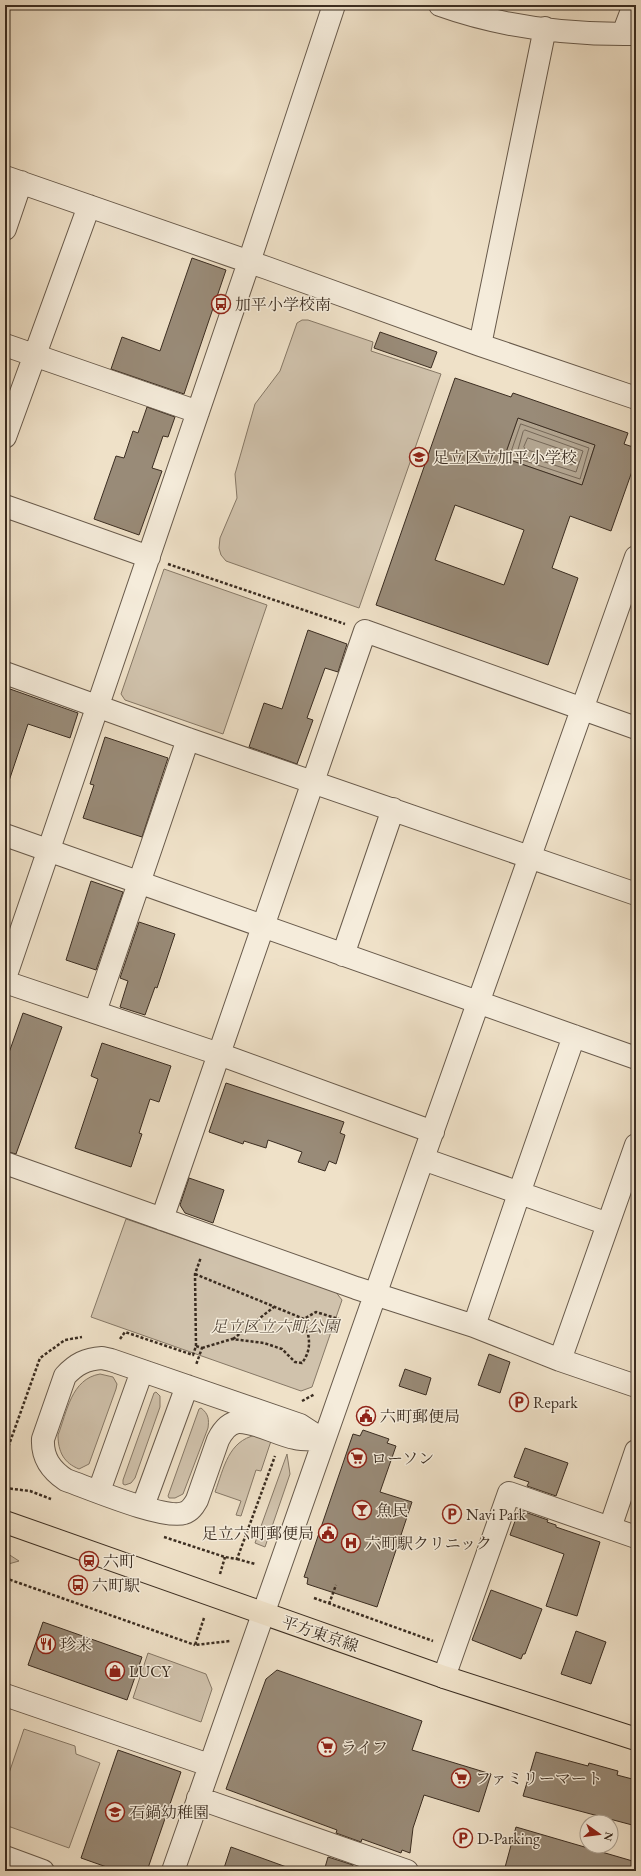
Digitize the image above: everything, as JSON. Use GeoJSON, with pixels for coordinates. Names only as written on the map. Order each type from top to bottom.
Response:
{"type":"FeatureCollection","features":[{"type":"Feature","properties":{"kind":"main road","name":"平方東京線"},"geometry":{"type":"LineString","coordinates":[[5,1522],[444,1678],[636,1739]]}},
{"type":"Feature","properties":{"kind":"street"},"geometry":{"type":"LineString","coordinates":[[5,978],[249,262],[334,5]]}},
{"type":"Feature","properties":{"kind":"street"},"geometry":{"type":"LineString","coordinates":[[440,5],[462,13],[545,28],[629,34],[634,5]]}},
{"type":"Feature","properties":{"kind":"street"},"geometry":{"type":"LineString","coordinates":[[480,345],[545,28]]}},
{"type":"Feature","properties":{"kind":"street"},"geometry":{"type":"LineString","coordinates":[[5,229],[13,179],[480,345],[636,398]]}},
{"type":"Feature","properties":{"kind":"street"},"geometry":{"type":"LineString","coordinates":[[5,437],[89,206]]}},
{"type":"Feature","properties":{"kind":"street"},"geometry":{"type":"LineString","coordinates":[[5,345],[198,412]]}},
{"type":"Feature","properties":{"kind":"street"},"geometry":{"type":"LineString","coordinates":[[7,512],[149,557]]}},
{"type":"Feature","properties":{"kind":"street"},"geometry":{"type":"LineString","coordinates":[[173,1871],[323,1440],[376,1295],[635,560]]}},
{"type":"Feature","properties":{"kind":"street"},"geometry":{"type":"LineString","coordinates":[[162,1219],[365,631],[636,728]]}},
{"type":"Feature","properties":{"kind":"street"},"geometry":{"type":"LineString","coordinates":[[5,673],[188,739],[636,894]]}},
{"type":"Feature","properties":{"kind":"street"},"geometry":{"type":"LineString","coordinates":[[95,1012],[188,739]]}},
{"type":"Feature","properties":{"kind":"street"},"geometry":{"type":"LineString","coordinates":[[344,955],[393,809]]}},
{"type":"Feature","properties":{"kind":"street"},"geometry":{"type":"LineString","coordinates":[[5,836],[636,1058]]}},
{"type":"Feature","properties":{"kind":"street"},"geometry":{"type":"LineString","coordinates":[[5,982],[219,1054],[433,1132]]}},
{"type":"Feature","properties":{"kind":"street"},"geometry":{"type":"LineString","coordinates":[[474,1326],[574,1036]]}},
{"type":"Feature","properties":{"kind":"street"},"geometry":{"type":"LineString","coordinates":[[560,1360],[608,1224],[630,1183],[636,1145]]}},
{"type":"Feature","properties":{"kind":"street"},"geometry":{"type":"LineString","coordinates":[[424,1159],[608,1224]]}},
{"type":"Feature","properties":{"kind":"street"},"geometry":{"type":"LineString","coordinates":[[5,1163],[376,1295],[474,1326],[560,1360],[636,1386]]}},
{"type":"Feature","properties":{"kind":"street"},"geometry":{"type":"LineString","coordinates":[[92,1359],[111,1360],[300,1425],[323,1440],[295,1439],[249,1424],[238,1422],[230,1424],[223,1431],[218,1440],[197,1500],[192,1508],[185,1513],[175,1514],[143,1506],[66,1480],[57,1474],[46,1459],[42,1450],[43,1439],[65,1376],[72,1368],[82,1362],[92,1359]]}},
{"type":"Feature","properties":{"kind":"street"},"geometry":{"type":"LineString","coordinates":[[99,1491],[142,1371]]}},
{"type":"Feature","properties":{"kind":"street"},"geometry":{"type":"LineString","coordinates":[[143,1506],[187,1386]]}},
{"type":"Feature","properties":{"kind":"street"},"geometry":{"type":"LineString","coordinates":[[610,1528],[636,1451]]}},
{"type":"Feature","properties":{"kind":"street"},"geometry":{"type":"LineString","coordinates":[[444,1678],[509,1492],[636,1536]]}},
{"type":"Feature","properties":{"kind":"street"},"geometry":{"type":"LineString","coordinates":[[5,1695],[209,1765]]}},
{"type":"Feature","properties":{"kind":"street"},"geometry":{"type":"LineString","coordinates":[[198,1798],[408,1871]]}},
{"type":"Feature","properties":{"kind":"street"},"geometry":{"type":"LineString","coordinates":[[5,1857],[44,1871]]}},
{"type":"Feature","properties":{"kind":"path"},"geometry":{"type":"LineString","coordinates":[[149,557],[365,631]]}},
{"type":"Feature","properties":{"kind":"path"},"geometry":{"type":"LineString","coordinates":[[120,1339],[125,1332],[193,1355],[196,1346],[195,1274],[208,1236]]}},
{"type":"Feature","properties":{"kind":"path"},"geometry":{"type":"LineString","coordinates":[[195,1274],[304,1319]]}},
{"type":"Feature","properties":{"kind":"path"},"geometry":{"type":"LineString","coordinates":[[196,1346],[202,1348],[232,1339],[274,1306]]}},
{"type":"Feature","properties":{"kind":"path"},"geometry":{"type":"LineString","coordinates":[[304,1319],[316,1312],[342,1321]]}},
{"type":"Feature","properties":{"kind":"path"},"geometry":{"type":"LineString","coordinates":[[232,1339],[264,1343],[282,1349],[295,1362],[302,1363],[309,1353],[308,1336],[304,1319]]}},
{"type":"Feature","properties":{"kind":"path"},"geometry":{"type":"LineString","coordinates":[[196,1365],[202,1348]]}},
{"type":"Feature","properties":{"kind":"path"},"geometry":{"type":"LineString","coordinates":[[220,1574],[225,1557]]}},
{"type":"Feature","properties":{"kind":"path"},"geometry":{"type":"LineString","coordinates":[[237,1559],[255,1564]]}},
{"type":"Feature","properties":{"kind":"path"},"geometry":{"type":"LineString","coordinates":[[5,1578],[195,1645],[230,1641]]}},
{"type":"Feature","properties":{"kind":"path"},"geometry":{"type":"LineString","coordinates":[[5,1594],[10,1579]]}},
{"type":"Feature","properties":{"kind":"path"},"geometry":{"type":"LineString","coordinates":[[329,1604],[336,1585]]}},
{"type":"Feature","properties":{"kind":"path"},"geometry":{"type":"LineString","coordinates":[[314,1598],[435,1642]]}},
{"type":"Feature","properties":{"kind":"path"},"geometry":{"type":"LineString","coordinates":[[195,1645],[204,1618]]}},
{"type":"Feature","properties":{"kind":"green space"},"geometry":{"type":"Polygon","coordinates":[[[302,320],[308,320],[373,342],[371,351],[441,374],[359,608],[226,561],[221,555],[219,548],[220,538],[237,498],[235,474],[255,404],[280,371],[297,323],[302,320]]]}},
{"type":"Feature","properties":{"kind":"green space"},"geometry":{"type":"Polygon","coordinates":[[[164,569],[267,605],[223,734],[125,700],[121,694],[164,569]]]}},
{"type":"Feature","properties":{"kind":"green space","name":"足立区立六町公園"},"geometry":{"type":"Polygon","coordinates":[[[126,1219],[335,1291],[342,1300],[312,1387],[301,1391],[91,1317],[126,1219]]]}},
{"type":"Feature","properties":{"kind":"green space"},"geometry":{"type":"Polygon","coordinates":[[[100,1374],[113,1377],[117,1384],[116,1389],[89,1464],[79,1469],[69,1464],[63,1456],[59,1447],[58,1435],[76,1389],[82,1382],[90,1377],[100,1374]]]}},
{"type":"Feature","properties":{"kind":"green space"},"geometry":{"type":"Polygon","coordinates":[[[156,1392],[160,1396],[160,1407],[135,1478],[131,1483],[125,1485],[123,1484],[123,1480],[154,1393],[156,1392]]]}},
{"type":"Feature","properties":{"kind":"green space"},"geometry":{"type":"Polygon","coordinates":[[[201,1408],[208,1417],[208,1428],[183,1494],[175,1498],[169,1498],[168,1496],[199,1409],[201,1408]]]}},
{"type":"Feature","properties":{"kind":"green space"},"geometry":{"type":"Polygon","coordinates":[[[256,1435],[271,1441],[261,1471],[256,1470],[241,1516],[236,1515],[241,1501],[215,1492],[228,1457],[233,1449],[247,1438],[256,1435]]]}},
{"type":"Feature","properties":{"kind":"green space"},"geometry":{"type":"Polygon","coordinates":[[[287,1454],[290,1474],[265,1547],[255,1543],[287,1454]]]}},
{"type":"Feature","properties":{"kind":"green space"},"geometry":{"type":"Polygon","coordinates":[[[5,1552],[19,1561],[5,1565],[5,1552]]]}},
{"type":"Feature","properties":{"kind":"green space"},"geometry":{"type":"Polygon","coordinates":[[[148,1653],[206,1674],[212,1689],[201,1722],[133,1698],[148,1653]]]}},
{"type":"Feature","properties":{"kind":"green space"},"geometry":{"type":"Polygon","coordinates":[[[24,1729],[75,1746],[76,1754],[100,1763],[69,1848],[5,1825],[5,1785],[24,1729]]]}},
{"type":"Feature","properties":{"kind":"water"},"geometry":{"type":"Polygon","coordinates":[[[518,418],[595,445],[582,485],[504,458],[518,418]]]}},
{"type":"Feature","properties":{"kind":"building"},"geometry":{"type":"Polygon","coordinates":[[[192,258],[226,270],[184,394],[111,369],[122,337],[160,351],[192,258]]]}},
{"type":"Feature","properties":{"kind":"building"},"geometry":{"type":"Polygon","coordinates":[[[380,332],[437,352],[431,368],[374,348],[380,332]]]}},
{"type":"Feature","properties":{"kind":"building"},"geometry":{"type":"Polygon","coordinates":[[[455,378],[511,397],[513,393],[628,433],[624,444],[636,448],[636,460],[611,531],[570,516],[552,568],[578,578],[548,665],[376,605],[455,378]],[[518,418],[504,458],[582,485],[595,445],[518,418]],[[455,505],[435,560],[504,585],[524,530],[455,505]]]}},
{"type":"Feature","properties":{"kind":"building"},"geometry":{"type":"Polygon","coordinates":[[[147,407],[175,417],[168,437],[163,436],[152,468],[162,471],[139,535],[94,519],[116,456],[124,458],[133,431],[138,433],[147,407]]]}},
{"type":"Feature","properties":{"kind":"building"},"geometry":{"type":"Polygon","coordinates":[[[308,630],[347,644],[338,672],[325,668],[307,718],[313,720],[297,764],[249,747],[264,703],[282,709],[308,630]]]}},
{"type":"Feature","properties":{"kind":"building"},"geometry":{"type":"Polygon","coordinates":[[[10,689],[78,713],[70,738],[28,724],[8,784],[5,784],[5,703],[10,689]]]}},
{"type":"Feature","properties":{"kind":"building"},"geometry":{"type":"Polygon","coordinates":[[[105,737],[168,758],[142,837],[83,818],[94,785],[90,784],[105,737]]]}},
{"type":"Feature","properties":{"kind":"building"},"geometry":{"type":"Polygon","coordinates":[[[91,881],[123,892],[96,970],[66,960],[91,881]]]}},
{"type":"Feature","properties":{"kind":"building"},"geometry":{"type":"Polygon","coordinates":[[[139,922],[175,934],[157,988],[155,987],[145,1015],[120,1007],[128,981],[120,978],[139,922]]]}},
{"type":"Feature","properties":{"kind":"building"},"geometry":{"type":"Polygon","coordinates":[[[23,1013],[62,1027],[16,1154],[5,1151],[5,1064],[23,1013]]]}},
{"type":"Feature","properties":{"kind":"building"},"geometry":{"type":"Polygon","coordinates":[[[102,1043],[171,1066],[159,1102],[150,1099],[139,1133],[142,1134],[131,1167],[75,1148],[98,1079],[91,1076],[102,1043]]]}},
{"type":"Feature","properties":{"kind":"building"},"geometry":{"type":"Polygon","coordinates":[[[226,1083],[344,1122],[340,1133],[345,1135],[336,1164],[329,1161],[325,1171],[298,1162],[302,1152],[268,1140],[266,1148],[244,1141],[243,1144],[209,1132],[226,1083]]]}},
{"type":"Feature","properties":{"kind":"building"},"geometry":{"type":"Polygon","coordinates":[[[189,1178],[224,1190],[213,1223],[185,1213],[180,1205],[189,1178]]]}},
{"type":"Feature","properties":{"kind":"building"},"geometry":{"type":"Polygon","coordinates":[[[489,1354],[510,1362],[500,1393],[478,1385],[489,1354]]]}},
{"type":"Feature","properties":{"kind":"building"},"geometry":{"type":"Polygon","coordinates":[[[405,1369],[431,1378],[426,1395],[399,1386],[405,1369]]]}},
{"type":"Feature","properties":{"kind":"building"},"geometry":{"type":"Polygon","coordinates":[[[363,1430],[389,1439],[387,1443],[396,1446],[380,1492],[412,1502],[377,1607],[307,1584],[308,1578],[304,1577],[353,1434],[360,1436],[363,1430]]]}},
{"type":"Feature","properties":{"kind":"building"},"geometry":{"type":"Polygon","coordinates":[[[525,1448],[568,1463],[556,1496],[527,1486],[529,1482],[514,1477],[525,1448]]]}},
{"type":"Feature","properties":{"kind":"building"},"geometry":{"type":"Polygon","coordinates":[[[519,1510],[548,1520],[547,1522],[556,1525],[556,1527],[600,1542],[577,1616],[546,1606],[564,1554],[510,1535],[519,1510]]]}},
{"type":"Feature","properties":{"kind":"building"},"geometry":{"type":"Polygon","coordinates":[[[491,1590],[542,1609],[525,1654],[523,1654],[521,1659],[472,1640],[491,1590]]]}},
{"type":"Feature","properties":{"kind":"building"},"geometry":{"type":"Polygon","coordinates":[[[43,1622],[142,1657],[127,1700],[28,1665],[43,1622]]]}},
{"type":"Feature","properties":{"kind":"building"},"geometry":{"type":"Polygon","coordinates":[[[576,1631],[606,1642],[591,1684],[561,1674],[576,1631]]]}},
{"type":"Feature","properties":{"kind":"building"},"geometry":{"type":"Polygon","coordinates":[[[277,1670],[422,1721],[412,1750],[491,1774],[479,1812],[424,1795],[413,1828],[410,1853],[402,1850],[401,1853],[362,1839],[361,1842],[336,1833],[337,1830],[226,1789],[266,1679],[277,1670]]]}},
{"type":"Feature","properties":{"kind":"building"},"geometry":{"type":"Polygon","coordinates":[[[118,1750],[181,1772],[147,1871],[118,1871],[81,1858],[118,1750]]]}},
{"type":"Feature","properties":{"kind":"building"},"geometry":{"type":"Polygon","coordinates":[[[536,1752],[588,1766],[589,1763],[618,1771],[617,1775],[636,1780],[636,1826],[619,1821],[619,1814],[591,1814],[523,1796],[536,1752]]]}},
{"type":"Feature","properties":{"kind":"building"},"geometry":{"type":"Polygon","coordinates":[[[516,1827],[579,1845],[579,1854],[609,1854],[636,1862],[636,1871],[504,1871],[516,1827]]]}},
{"type":"Feature","properties":{"kind":"building"},"geometry":{"type":"Polygon","coordinates":[[[231,1847],[292,1869],[292,1871],[223,1871],[231,1847]]]}},
{"type":"Feature","properties":{"kind":"building"},"geometry":{"type":"Polygon","coordinates":[[[328,1857],[353,1865],[351,1871],[324,1871],[328,1857]]]}},
{"type":"Feature","properties":{"kind":"place","name":"加平小学校南"},"geometry":{"type":"Point","coordinates":[221,304]}},
{"type":"Feature","properties":{"kind":"place","name":"足立区立加平小学校"},"geometry":{"type":"Point","coordinates":[419,457]}},
{"type":"Feature","properties":{"kind":"place","name":"Repark"},"geometry":{"type":"Point","coordinates":[519,1402]}},
{"type":"Feature","properties":{"kind":"place","name":"六町郵便局"},"geometry":{"type":"Point","coordinates":[366,1416]}},
{"type":"Feature","properties":{"kind":"place","name":"ローソン"},"geometry":{"type":"Point","coordinates":[357,1458]}},
{"type":"Feature","properties":{"kind":"place","name":"魚民"},"geometry":{"type":"Point","coordinates":[362,1510]}},
{"type":"Feature","properties":{"kind":"place","name":"Navi Park"},"geometry":{"type":"Point","coordinates":[452,1514]}},
{"type":"Feature","properties":{"kind":"place","name":"足立六町郵便局"},"geometry":{"type":"Point","coordinates":[328,1533]}},
{"type":"Feature","properties":{"kind":"place","name":"六町駅クリニック"},"geometry":{"type":"Point","coordinates":[351,1543]}},
{"type":"Feature","properties":{"kind":"place","name":"六町"},"geometry":{"type":"Point","coordinates":[89,1561]}},
{"type":"Feature","properties":{"kind":"place","name":"六町駅"},"geometry":{"type":"Point","coordinates":[78,1585]}},
{"type":"Feature","properties":{"kind":"place","name":"珍来"},"geometry":{"type":"Point","coordinates":[46,1644]}},
{"type":"Feature","properties":{"kind":"place","name":"LUCY"},"geometry":{"type":"Point","coordinates":[115,1671]}},
{"type":"Feature","properties":{"kind":"place","name":"ライフ"},"geometry":{"type":"Point","coordinates":[327,1747]}},
{"type":"Feature","properties":{"kind":"place","name":"ファミリーマート"},"geometry":{"type":"Point","coordinates":[461,1778]}},
{"type":"Feature","properties":{"kind":"place","name":"石鍋幼稚園"},"geometry":{"type":"Point","coordinates":[115,1812]}},
{"type":"Feature","properties":{"kind":"place","name":"D-Parking"},"geometry":{"type":"Point","coordinates":[463,1838]}}]}
